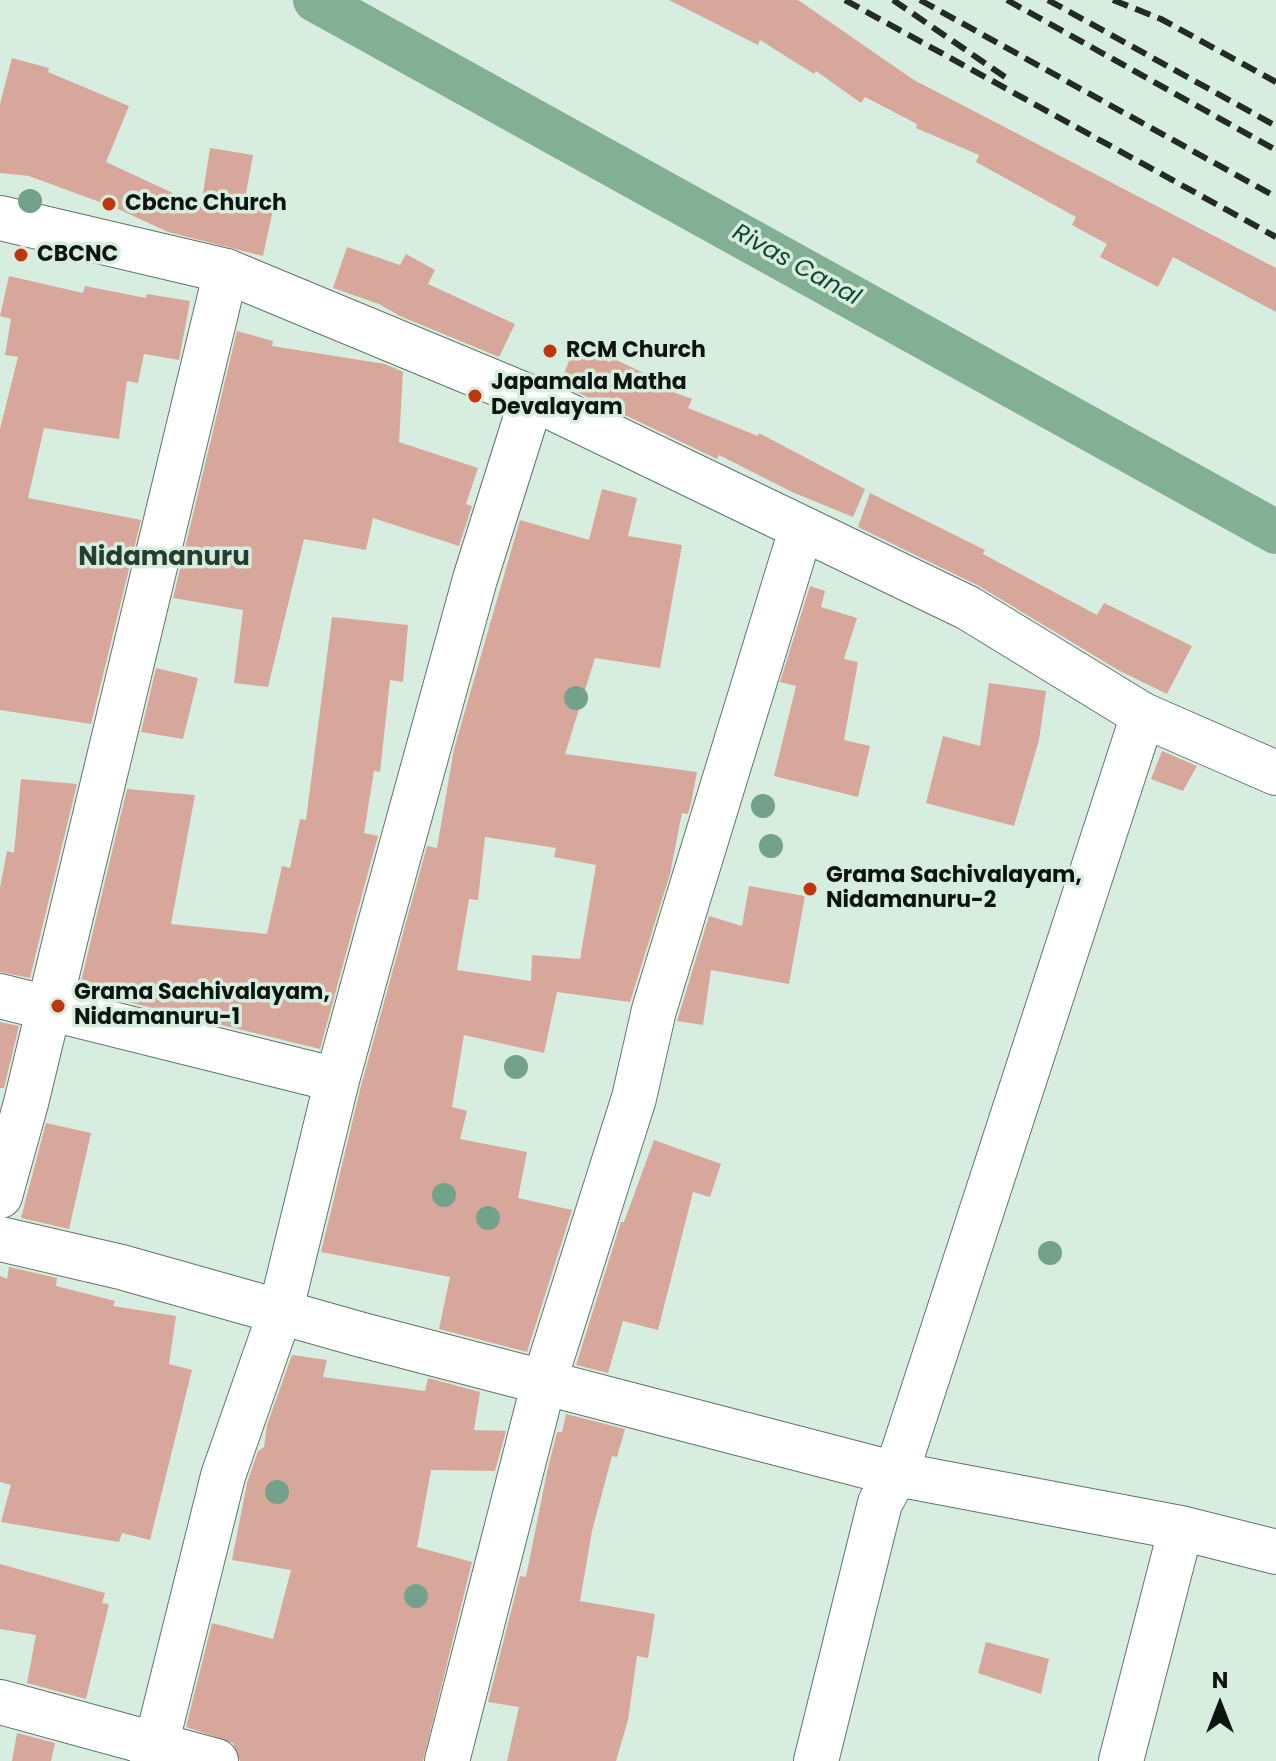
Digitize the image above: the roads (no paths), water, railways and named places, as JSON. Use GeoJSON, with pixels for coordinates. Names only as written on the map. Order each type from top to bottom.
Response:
{"type":"FeatureCollection","features":[{"type":"Feature","properties":{"kind":"street"},"geometry":{"type":"LineString","coordinates":[[1,226],[226,271],[532,398],[968,608],[1143,715],[1276,773]]}},
{"type":"Feature","properties":{"kind":"street"},"geometry":{"type":"LineString","coordinates":[[0,1196],[49,1006],[226,271]]}},
{"type":"Feature","properties":{"kind":"street"},"geometry":{"type":"LineString","coordinates":[[154,1753],[223,1476],[280,1313],[337,1080],[475,579],[532,398]]}},
{"type":"Feature","properties":{"kind":"street"},"geometry":{"type":"LineString","coordinates":[[447,1761],[544,1382],[634,1098],[654,1010],[801,530]]}},
{"type":"Feature","properties":{"kind":"street"},"geometry":{"type":"LineString","coordinates":[[816,1761],[880,1503],[896,1474],[1143,715]]}},
{"type":"Feature","properties":{"kind":"street"},"geometry":{"type":"LineString","coordinates":[[0,996],[337,1080]]}},
{"type":"Feature","properties":{"kind":"street"},"geometry":{"type":"LineString","coordinates":[[0,1239],[121,1267],[280,1313],[896,1474],[1181,1528],[1276,1552]]}},
{"type":"Feature","properties":{"kind":"street"},"geometry":{"type":"LineString","coordinates":[[1121,1761],[1181,1528]]}},
{"type":"Feature","properties":{"kind":"street"},"geometry":{"type":"LineString","coordinates":[[0,1702],[154,1753],[216,1761]]}},
{"type":"Feature","properties":{"kind":"waterway","name":"Rivas Canal"},"geometry":{"type":"LineString","coordinates":[[315,0],[1276,532]]}},
{"type":"Feature","properties":{"kind":"railway"},"geometry":{"type":"LineString","coordinates":[[845,0],[1276,237]]}},
{"type":"Feature","properties":{"kind":"railway"},"geometry":{"type":"LineString","coordinates":[[893,0],[1008,79]]}},
{"type":"Feature","properties":{"kind":"railway"},"geometry":{"type":"LineString","coordinates":[[920,0],[1276,197]]}},
{"type":"Feature","properties":{"kind":"railway"},"geometry":{"type":"LineString","coordinates":[[1007,0],[1276,150]]}},
{"type":"Feature","properties":{"kind":"railway"},"geometry":{"type":"LineString","coordinates":[[1048,0],[1276,126]]}},
{"type":"Feature","properties":{"kind":"railway"},"geometry":{"type":"LineString","coordinates":[[1113,0],[1161,19],[1276,82]]}},
{"type":"Feature","properties":{"kind":"place","name":"Cbcnc Church"},"geometry":{"type":"Point","coordinates":[109,204]}},
{"type":"Feature","properties":{"kind":"place","name":"CBCNC"},"geometry":{"type":"Point","coordinates":[21,255]}},
{"type":"Feature","properties":{"kind":"place","name":"RCM Church"},"geometry":{"type":"Point","coordinates":[550,351]}},
{"type":"Feature","properties":{"kind":"place","name":"Japamala Matha Devalayam"},"geometry":{"type":"Point","coordinates":[475,396]}},
{"type":"Feature","properties":{"kind":"place","name":"Grama Sachivalayam, Nidamanuru-2"},"geometry":{"type":"Point","coordinates":[810,889]}},
{"type":"Feature","properties":{"kind":"place","name":"Grama Sachivalayam, Nidamanuru-1"},"geometry":{"type":"Point","coordinates":[58,1006]}},
{"type":"Feature","properties":{"kind":"district","name":"Nidamanuru"},"geometry":{"type":"Point","coordinates":[164,558]}}]}
